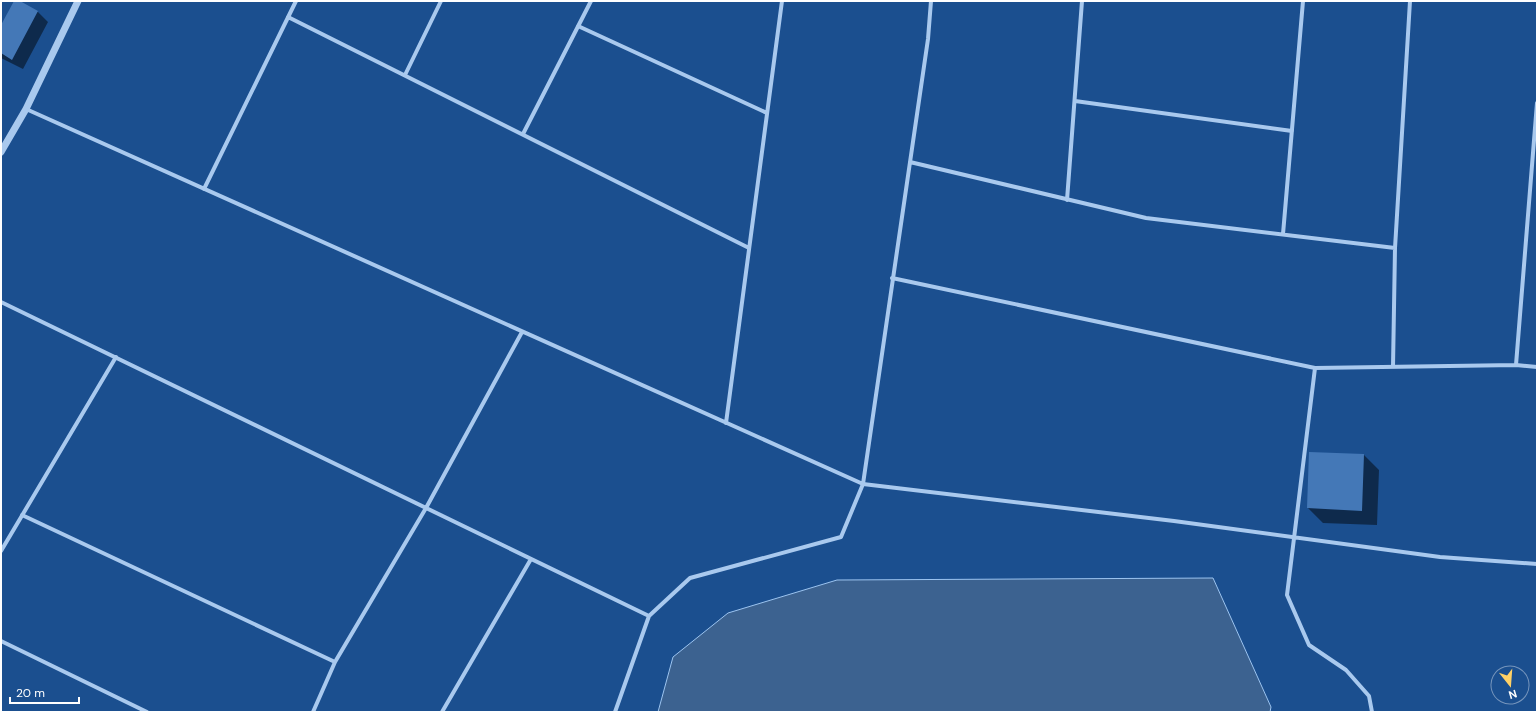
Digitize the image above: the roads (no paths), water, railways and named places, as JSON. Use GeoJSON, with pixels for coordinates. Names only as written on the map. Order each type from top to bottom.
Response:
{"type":"FeatureCollection","features":[{"type":"Feature","properties":{"kind":"street"},"geometry":{"type":"LineString","coordinates":[[1,152],[26,109],[78,1]]}},
{"type":"Feature","properties":{"kind":"street"},"geometry":{"type":"LineString","coordinates":[[204,189],[296,1]]}},
{"type":"Feature","properties":{"kind":"street"},"geometry":{"type":"LineString","coordinates":[[405,75],[441,1]]}},
{"type":"Feature","properties":{"kind":"street"},"geometry":{"type":"LineString","coordinates":[[523,134],[591,1]]}},
{"type":"Feature","properties":{"kind":"street"},"geometry":{"type":"LineString","coordinates":[[726,423],[782,1]]}},
{"type":"Feature","properties":{"kind":"street"},"geometry":{"type":"LineString","coordinates":[[615,712],[649,616],[690,578],[841,537],[863,484],[928,39],[932,1]]}},
{"type":"Feature","properties":{"kind":"street"},"geometry":{"type":"LineString","coordinates":[[1067,200],[1082,1]]}},
{"type":"Feature","properties":{"kind":"street"},"geometry":{"type":"LineString","coordinates":[[1283,234],[1303,1]]}},
{"type":"Feature","properties":{"kind":"street"},"geometry":{"type":"LineString","coordinates":[[1392,367],[1395,248],[1410,1]]}},
{"type":"Feature","properties":{"kind":"street"},"geometry":{"type":"LineString","coordinates":[[288,17],[749,248]]}},
{"type":"Feature","properties":{"kind":"street"},"geometry":{"type":"LineString","coordinates":[[578,26],[767,113]]}},
{"type":"Feature","properties":{"kind":"street"},"geometry":{"type":"LineString","coordinates":[[1074,101],[1292,131]]}},
{"type":"Feature","properties":{"kind":"street"},"geometry":{"type":"LineString","coordinates":[[1516,365],[1537,103]]}},
{"type":"Feature","properties":{"kind":"street"},"geometry":{"type":"LineString","coordinates":[[26,109],[863,484],[1166,520],[1440,557],[1537,564]]}},
{"type":"Feature","properties":{"kind":"street"},"geometry":{"type":"LineString","coordinates":[[910,162],[1146,218],[1395,248]]}},
{"type":"Feature","properties":{"kind":"street"},"geometry":{"type":"LineString","coordinates":[[892,278],[1315,368],[1516,365],[1537,367]]}},
{"type":"Feature","properties":{"kind":"street"},"geometry":{"type":"LineString","coordinates":[[1,302],[649,616]]}},
{"type":"Feature","properties":{"kind":"street"},"geometry":{"type":"LineString","coordinates":[[313,712],[335,662],[426,508],[522,332]]}},
{"type":"Feature","properties":{"kind":"street"},"geometry":{"type":"LineString","coordinates":[[1,551],[116,357]]}},
{"type":"Feature","properties":{"kind":"street"},"geometry":{"type":"LineString","coordinates":[[1315,368],[1287,596],[1309,645],[1346,670],[1369,696],[1372,712]]}},
{"type":"Feature","properties":{"kind":"street"},"geometry":{"type":"LineString","coordinates":[[22,515],[335,662]]}},
{"type":"Feature","properties":{"kind":"street"},"geometry":{"type":"LineString","coordinates":[[442,712],[531,559]]}},
{"type":"Feature","properties":{"kind":"street"},"geometry":{"type":"LineString","coordinates":[[1,641],[147,712]]}},
{"type":"Feature","properties":{"kind":"water"},"geometry":{"type":"Polygon","coordinates":[[[1213,578],[1271,707],[1270,712],[658,712],[673,657],[728,613],[837,580],[1213,578]]]}}]}
